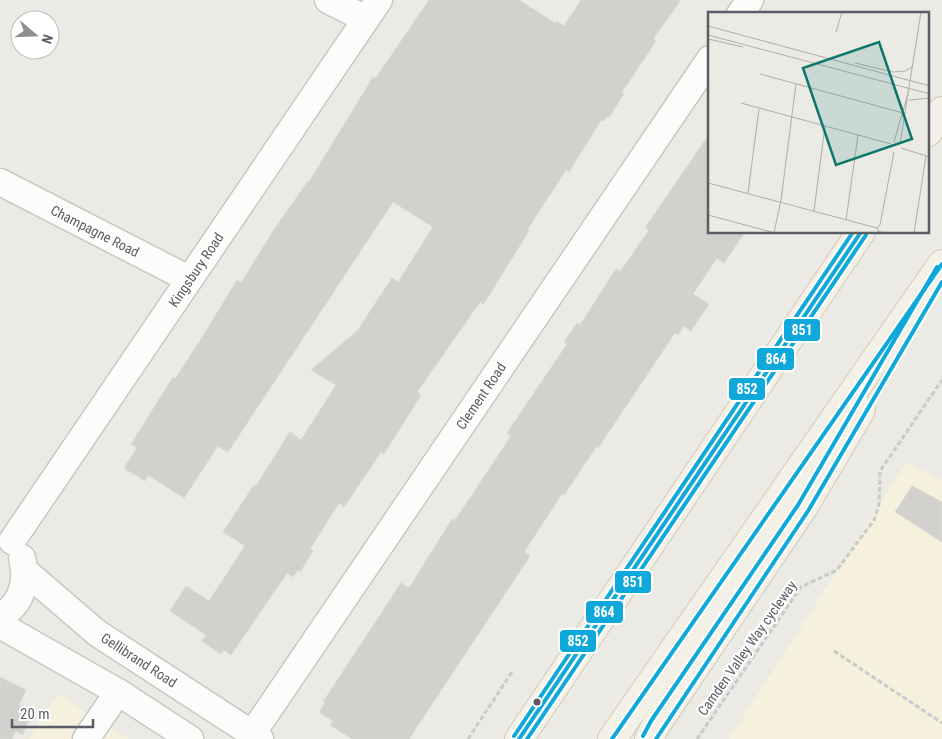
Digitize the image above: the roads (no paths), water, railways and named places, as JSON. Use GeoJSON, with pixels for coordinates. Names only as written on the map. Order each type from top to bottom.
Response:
{"type":"FeatureCollection","features":[{"type":"Feature","properties":{"kind":"main road"},"geometry":{"type":"LineString","coordinates":[[930,129],[942,111]]}},
{"type":"Feature","properties":{"kind":"main road"},"geometry":{"type":"LineString","coordinates":[[519,739],[861,234]]}},
{"type":"Feature","properties":{"kind":"main road"},"geometry":{"type":"LineString","coordinates":[[612,739],[942,264]]}},
{"type":"Feature","properties":{"kind":"main road"},"geometry":{"type":"LineString","coordinates":[[649,739],[656,725],[803,508],[942,270]]}},
{"type":"Feature","properties":{"kind":"street"},"geometry":{"type":"LineString","coordinates":[[328,0],[372,10]]}},
{"type":"Feature","properties":{"kind":"street"},"geometry":{"type":"LineString","coordinates":[[741,12],[750,0]]}},
{"type":"Feature","properties":{"kind":"street","name":"Kingsbury Road"},"geometry":{"type":"LineString","coordinates":[[6,536],[189,279],[372,10]]}},
{"type":"Feature","properties":{"kind":"street","name":"Clement Road"},"geometry":{"type":"LineString","coordinates":[[256,736],[708,62]]}},
{"type":"Feature","properties":{"kind":"street","name":"Champagne Road"},"geometry":{"type":"LineString","coordinates":[[0,182],[189,279]]}},
{"type":"Feature","properties":{"kind":"street"},"geometry":{"type":"LineString","coordinates":[[0,616],[16,602],[24,587],[26,571],[22,554],[6,536]]}},
{"type":"Feature","properties":{"kind":"street","name":"Gellibrand Road"},"geometry":{"type":"LineString","coordinates":[[26,571],[97,633],[256,736]]}},
{"type":"Feature","properties":{"kind":"street"},"geometry":{"type":"LineString","coordinates":[[0,625],[118,692],[190,739]]}},
{"type":"Feature","properties":{"kind":"street"},"geometry":{"type":"LineString","coordinates":[[86,739],[118,692]]}}]}
